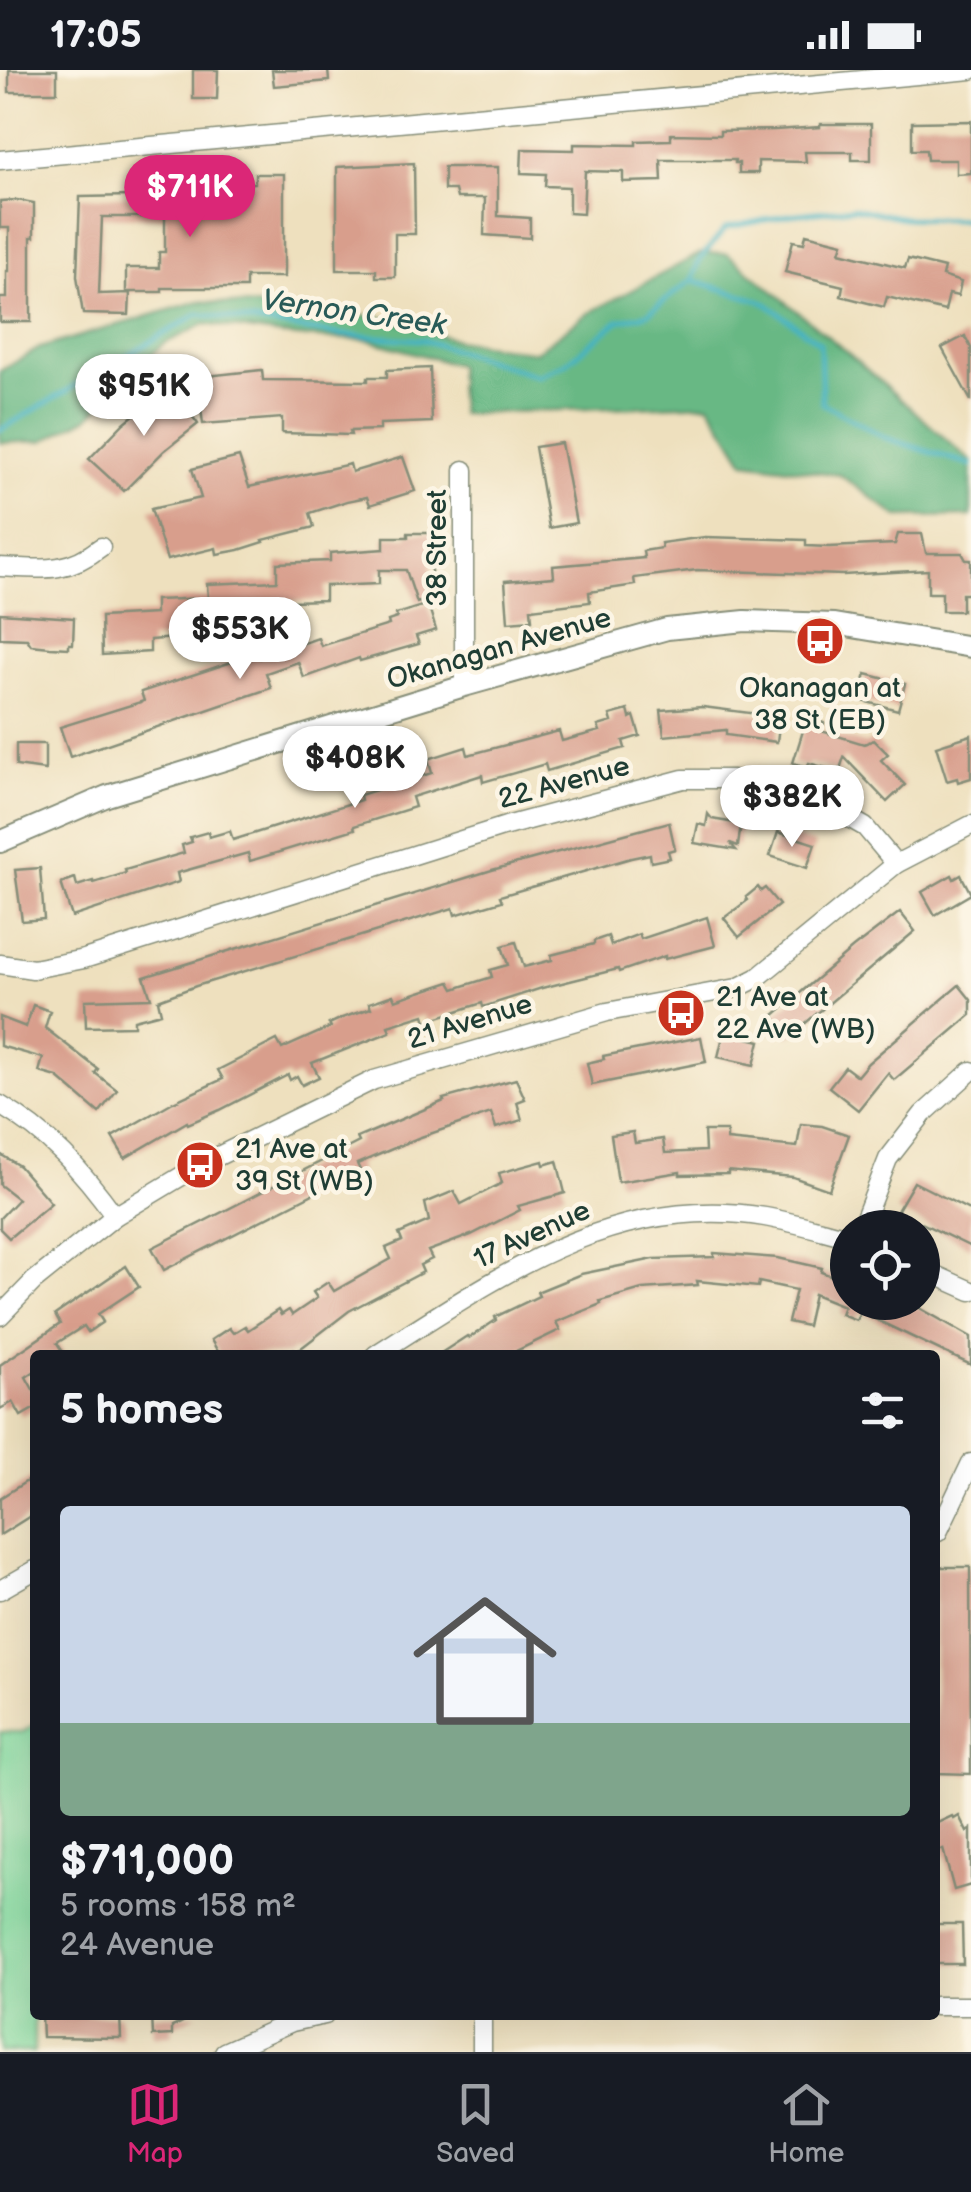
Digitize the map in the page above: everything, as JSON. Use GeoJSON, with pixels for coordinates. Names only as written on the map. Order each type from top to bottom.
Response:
{"type":"FeatureCollection","features":[{"type":"Feature","properties":{"kind":"street"},"geometry":{"type":"LineString","coordinates":[[0,160],[971,70]]}},
{"type":"Feature","properties":{"kind":"street","name":"38 Street"},"geometry":{"type":"LineString","coordinates":[[464,470],[464,686]]}},
{"type":"Feature","properties":{"kind":"street"},"geometry":{"type":"LineString","coordinates":[[0,567],[53,570],[83,561],[101,547]]}},
{"type":"Feature","properties":{"kind":"street","name":"Okanagan Avenue"},"geometry":{"type":"LineString","coordinates":[[0,842],[107,796],[464,686],[667,629],[745,621],[834,624],[971,648]]}},
{"type":"Feature","properties":{"kind":"street","name":"22 Avenue"},"geometry":{"type":"LineString","coordinates":[[0,964],[33,969],[84,959],[506,826],[683,779],[732,780],[828,806],[865,828],[896,864]]}},
{"type":"Feature","properties":{"kind":"street","name":"21 Avenue"},"geometry":{"type":"LineString","coordinates":[[0,1316],[34,1281],[116,1216],[200,1166],[374,1080],[607,1012],[737,988],[757,978],[896,864],[971,825]]}},
{"type":"Feature","properties":{"kind":"street"},"geometry":{"type":"LineString","coordinates":[[868,1210],[888,1159],[923,1114],[971,1071]]}},
{"type":"Feature","properties":{"kind":"street"},"geometry":{"type":"LineString","coordinates":[[0,1105],[51,1138],[88,1177],[116,1216]]}},
{"type":"Feature","properties":{"kind":"street","name":"17 Avenue"},"geometry":{"type":"LineString","coordinates":[[383,1350],[512,1268],[596,1231],[686,1214],[763,1217],[830,1233]]}},
{"type":"Feature","properties":{"kind":"street"},"geometry":{"type":"LineString","coordinates":[[940,1277],[971,1291]]}},
{"type":"Feature","properties":{"kind":"street"},"geometry":{"type":"LineString","coordinates":[[940,1528],[971,1463]]}},
{"type":"Feature","properties":{"kind":"street"},"geometry":{"type":"LineString","coordinates":[[0,1590],[30,1573]]}},
{"type":"Feature","properties":{"kind":"street"},"geometry":{"type":"LineString","coordinates":[[940,2006],[971,2006]]}},
{"type":"Feature","properties":{"kind":"street"},"geometry":{"type":"LineString","coordinates":[[224,2052],[301,2020]]}},
{"type":"Feature","properties":{"kind":"street"},"geometry":{"type":"LineString","coordinates":[[482,2020],[482,2052]]}},
{"type":"Feature","properties":{"kind":"green space"},"geometry":{"type":"Polygon","coordinates":[[[701,253],[728,254],[971,461],[971,516],[898,517],[840,475],[745,462],[709,404],[460,414],[457,365],[368,340],[297,337],[205,324],[162,345],[89,417],[43,441],[0,443],[0,371],[40,348],[199,301],[380,317],[457,340],[535,352],[585,315],[701,253]]]}},
{"type":"Feature","properties":{"kind":"green space"},"geometry":{"type":"Polygon","coordinates":[[[30,1727],[30,2020],[34,2020],[34,2052],[0,2052],[0,1732],[23,1732],[30,1727]]]}},
{"type":"Feature","properties":{"kind":"building"},"geometry":{"type":"Polygon","coordinates":[[[9,70],[57,70],[57,92],[9,92],[9,70]]]}},
{"type":"Feature","properties":{"kind":"building"},"geometry":{"type":"Polygon","coordinates":[[[193,70],[218,70],[217,99],[193,99],[193,70]]]}},
{"type":"Feature","properties":{"kind":"building"},"geometry":{"type":"Polygon","coordinates":[[[272,70],[328,70],[329,81],[274,86],[272,70]]]}},
{"type":"Feature","properties":{"kind":"building"},"geometry":{"type":"Polygon","coordinates":[[[971,121],[971,173],[956,174],[956,160],[927,160],[926,150],[912,150],[912,122],[971,121]]]}},
{"type":"Feature","properties":{"kind":"building"},"geometry":{"type":"Polygon","coordinates":[[[871,124],[871,160],[852,160],[852,152],[805,152],[806,162],[758,161],[758,173],[739,173],[735,160],[661,160],[662,181],[623,182],[623,172],[585,171],[583,214],[569,213],[569,187],[545,186],[546,174],[521,173],[522,149],[574,150],[574,144],[636,145],[636,141],[671,140],[671,134],[720,135],[720,131],[871,124]]]}},
{"type":"Feature","properties":{"kind":"building"},"geometry":{"type":"Polygon","coordinates":[[[414,163],[415,234],[395,234],[395,277],[376,277],[376,270],[337,270],[337,167],[414,163]]]}},
{"type":"Feature","properties":{"kind":"building"},"geometry":{"type":"Polygon","coordinates":[[[444,167],[498,167],[498,216],[530,218],[530,238],[484,235],[485,198],[457,198],[455,190],[444,190],[444,167]]]}},
{"type":"Feature","properties":{"kind":"building"},"geometry":{"type":"Polygon","coordinates":[[[255,174],[284,174],[284,277],[246,277],[246,288],[126,292],[126,268],[159,268],[159,252],[165,252],[165,217],[102,217],[99,294],[130,293],[129,315],[83,314],[77,276],[80,197],[187,195],[187,183],[255,183],[255,174]]]}},
{"type":"Feature","properties":{"kind":"building"},"geometry":{"type":"Polygon","coordinates":[[[0,201],[34,203],[31,322],[0,322],[0,298],[7,298],[9,228],[0,228],[0,201]]]}},
{"type":"Feature","properties":{"kind":"building"},"geometry":{"type":"Polygon","coordinates":[[[806,234],[843,243],[840,252],[864,258],[905,268],[908,259],[944,268],[942,276],[961,282],[958,296],[949,294],[945,311],[887,297],[884,307],[841,296],[843,286],[785,272],[793,241],[804,243],[806,234]]]}},
{"type":"Feature","properties":{"kind":"building"},"geometry":{"type":"Polygon","coordinates":[[[965,336],[971,348],[971,401],[942,348],[965,336]]]}},
{"type":"Feature","properties":{"kind":"building"},"geometry":{"type":"Polygon","coordinates":[[[430,368],[432,422],[380,424],[380,430],[350,431],[351,435],[282,433],[282,418],[203,424],[197,377],[262,370],[263,380],[368,381],[368,377],[387,377],[387,370],[430,368]]]}},
{"type":"Feature","properties":{"kind":"building"},"geometry":{"type":"Polygon","coordinates":[[[170,386],[198,424],[124,491],[89,459],[124,423],[170,386]]]}},
{"type":"Feature","properties":{"kind":"building"},"geometry":{"type":"Polygon","coordinates":[[[561,443],[576,523],[549,528],[535,447],[561,443]]]}},
{"type":"Feature","properties":{"kind":"building"},"geometry":{"type":"Polygon","coordinates":[[[239,457],[249,487],[350,464],[352,472],[403,457],[415,491],[370,505],[367,497],[310,513],[314,527],[239,550],[217,554],[216,548],[167,560],[151,509],[201,498],[192,469],[239,457]]]}},
{"type":"Feature","properties":{"kind":"building"},"geometry":{"type":"Polygon","coordinates":[[[408,533],[432,533],[431,572],[439,595],[417,603],[406,570],[379,570],[379,584],[325,586],[325,600],[256,602],[256,620],[203,623],[203,636],[150,640],[150,652],[102,655],[101,617],[155,614],[155,600],[208,598],[207,584],[277,581],[277,563],[330,561],[330,553],[384,549],[384,537],[408,537],[408,533]]]}},
{"type":"Feature","properties":{"kind":"building"},"geometry":{"type":"Polygon","coordinates":[[[898,534],[922,534],[926,553],[962,553],[966,560],[971,560],[971,594],[962,594],[962,611],[942,611],[942,593],[928,593],[928,570],[843,575],[697,570],[634,578],[635,585],[589,592],[590,602],[531,609],[532,620],[508,622],[505,581],[554,577],[553,566],[644,558],[643,551],[662,548],[661,543],[705,537],[806,540],[806,546],[829,547],[895,544],[898,534]]]}},
{"type":"Feature","properties":{"kind":"building"},"geometry":{"type":"Polygon","coordinates":[[[428,604],[436,630],[416,636],[419,644],[360,661],[359,658],[304,678],[298,662],[266,673],[271,688],[70,757],[60,727],[144,701],[141,692],[259,653],[260,658],[318,638],[321,646],[389,625],[396,614],[428,604]]]}},
{"type":"Feature","properties":{"kind":"building"},"geometry":{"type":"Polygon","coordinates":[[[0,613],[74,618],[73,644],[69,648],[50,647],[31,645],[27,639],[0,638],[0,613]]]}},
{"type":"Feature","properties":{"kind":"building"},"geometry":{"type":"Polygon","coordinates":[[[866,674],[905,684],[898,710],[859,700],[866,674]]]}},
{"type":"Feature","properties":{"kind":"building"},"geometry":{"type":"Polygon","coordinates":[[[703,707],[780,717],[777,742],[726,735],[726,730],[664,736],[661,710],[703,707]]]}},
{"type":"Feature","properties":{"kind":"building"},"geometry":{"type":"Polygon","coordinates":[[[628,710],[640,736],[623,741],[625,748],[547,771],[545,764],[483,782],[482,775],[412,797],[415,807],[354,826],[355,829],[250,861],[248,853],[177,873],[179,882],[72,917],[61,883],[75,878],[77,886],[94,883],[184,853],[182,845],[192,842],[190,837],[208,832],[209,837],[230,831],[233,840],[361,800],[360,795],[432,773],[428,759],[466,747],[468,755],[559,731],[562,741],[600,731],[598,726],[612,722],[610,715],[628,710]]]}},
{"type":"Feature","properties":{"kind":"building"},"geometry":{"type":"Polygon","coordinates":[[[807,718],[824,723],[821,731],[864,744],[874,740],[888,754],[881,760],[905,785],[887,802],[844,757],[839,772],[809,763],[807,767],[793,763],[807,718]]]}},
{"type":"Feature","properties":{"kind":"building"},"geometry":{"type":"Polygon","coordinates":[[[971,735],[971,778],[947,781],[936,746],[971,735]]]}},
{"type":"Feature","properties":{"kind":"building"},"geometry":{"type":"Polygon","coordinates":[[[16,744],[45,744],[45,770],[16,766],[16,744]]]}},
{"type":"Feature","properties":{"kind":"building"},"geometry":{"type":"Polygon","coordinates":[[[708,814],[712,819],[741,824],[738,846],[730,843],[736,850],[694,843],[698,824],[706,826],[708,814]]]}},
{"type":"Feature","properties":{"kind":"building"},"geometry":{"type":"Polygon","coordinates":[[[669,822],[675,849],[668,851],[670,858],[651,862],[650,854],[631,858],[500,896],[502,901],[455,915],[453,908],[196,986],[158,1000],[161,1013],[134,1020],[134,1026],[86,1027],[85,1000],[151,998],[144,977],[492,870],[669,822]]]}},
{"type":"Feature","properties":{"kind":"building"},"geometry":{"type":"Polygon","coordinates":[[[778,832],[815,844],[807,868],[770,856],[778,832]]]}},
{"type":"Feature","properties":{"kind":"building"},"geometry":{"type":"Polygon","coordinates":[[[40,868],[44,919],[22,921],[15,870],[40,868]]]}},
{"type":"Feature","properties":{"kind":"building"},"geometry":{"type":"Polygon","coordinates":[[[952,875],[954,879],[961,875],[971,894],[935,915],[922,892],[952,875]]]}},
{"type":"Feature","properties":{"kind":"building"},"geometry":{"type":"Polygon","coordinates":[[[758,887],[761,891],[765,888],[779,905],[739,937],[724,918],[758,887]]]}},
{"type":"Feature","properties":{"kind":"building"},"geometry":{"type":"Polygon","coordinates":[[[900,912],[915,931],[789,1037],[773,1016],[900,912]]]}},
{"type":"Feature","properties":{"kind":"building"},"geometry":{"type":"Polygon","coordinates":[[[707,917],[715,946],[542,988],[483,1007],[482,1003],[426,1021],[424,1015],[388,1026],[390,1032],[312,1063],[319,1077],[302,1085],[297,1076],[290,1080],[288,1075],[220,1110],[187,1122],[125,1158],[112,1137],[223,1079],[218,1070],[277,1040],[282,1049],[342,1018],[371,1008],[369,1003],[393,995],[395,1000],[450,982],[454,989],[492,977],[490,970],[508,965],[502,946],[516,942],[524,967],[552,960],[551,955],[594,944],[608,936],[611,945],[707,917]]]}},
{"type":"Feature","properties":{"kind":"building"},"geometry":{"type":"Polygon","coordinates":[[[959,985],[971,1000],[971,1015],[894,1080],[888,1073],[858,1110],[829,1087],[845,1067],[857,1076],[959,985]]]}},
{"type":"Feature","properties":{"kind":"building"},"geometry":{"type":"Polygon","coordinates":[[[33,1005],[50,1011],[45,1028],[98,1069],[95,1073],[117,1090],[99,1113],[57,1077],[39,1072],[43,1058],[0,1046],[0,1017],[26,1027],[33,1005]]]}},
{"type":"Feature","properties":{"kind":"building"},"geometry":{"type":"Polygon","coordinates":[[[724,1032],[760,1041],[754,1065],[718,1057],[724,1032]]]}},
{"type":"Feature","properties":{"kind":"building"},"geometry":{"type":"Polygon","coordinates":[[[701,1037],[706,1062],[592,1085],[587,1063],[604,1059],[603,1056],[701,1037]]]}},
{"type":"Feature","properties":{"kind":"building"},"geometry":{"type":"Polygon","coordinates":[[[516,1079],[525,1099],[517,1102],[522,1120],[496,1128],[491,1113],[418,1138],[357,1164],[360,1170],[164,1270],[152,1248],[359,1142],[357,1138],[443,1099],[516,1079]]]}},
{"type":"Feature","properties":{"kind":"building"},"geometry":{"type":"Polygon","coordinates":[[[801,1124],[849,1135],[829,1190],[793,1177],[728,1171],[680,1172],[618,1182],[611,1135],[633,1132],[635,1143],[663,1139],[665,1153],[705,1151],[704,1131],[727,1131],[727,1140],[797,1147],[801,1124]]]}},
{"type":"Feature","properties":{"kind":"building"},"geometry":{"type":"Polygon","coordinates":[[[0,1154],[19,1166],[51,1203],[9,1238],[0,1229],[0,1218],[18,1199],[0,1185],[0,1154]]]}},
{"type":"Feature","properties":{"kind":"building"},"geometry":{"type":"Polygon","coordinates":[[[557,1161],[565,1193],[518,1206],[520,1210],[471,1235],[428,1251],[432,1259],[420,1265],[423,1272],[349,1311],[299,1350],[217,1350],[211,1340],[229,1328],[233,1333],[245,1326],[248,1330],[278,1310],[281,1315],[289,1310],[292,1315],[317,1298],[313,1292],[328,1282],[334,1291],[391,1259],[386,1248],[402,1241],[399,1234],[429,1221],[425,1203],[454,1191],[461,1204],[502,1183],[499,1173],[557,1161]]]}},
{"type":"Feature","properties":{"kind":"building"},"geometry":{"type":"Polygon","coordinates":[[[914,1182],[971,1211],[971,1247],[940,1232],[940,1210],[898,1210],[914,1182]]]}},
{"type":"Feature","properties":{"kind":"building"},"geometry":{"type":"Polygon","coordinates":[[[714,1253],[778,1258],[822,1268],[821,1272],[830,1275],[830,1300],[814,1294],[807,1326],[788,1322],[796,1290],[759,1282],[758,1287],[697,1281],[698,1285],[642,1289],[600,1301],[601,1304],[556,1322],[560,1330],[518,1350],[446,1350],[496,1320],[495,1317],[539,1296],[537,1292],[581,1274],[654,1259],[714,1257],[714,1253]]]}},
{"type":"Feature","properties":{"kind":"building"},"geometry":{"type":"Polygon","coordinates":[[[126,1266],[139,1287],[98,1314],[103,1322],[88,1332],[84,1326],[57,1343],[62,1350],[30,1350],[30,1374],[26,1377],[30,1384],[30,1411],[21,1416],[13,1402],[0,1409],[0,1365],[60,1324],[55,1315],[126,1266]]]}},
{"type":"Feature","properties":{"kind":"building"},"geometry":{"type":"Polygon","coordinates":[[[877,1320],[940,1320],[971,1337],[971,1365],[877,1320]]]}},
{"type":"Feature","properties":{"kind":"building"},"geometry":{"type":"Polygon","coordinates":[[[30,1479],[30,1516],[0,1535],[0,1498],[30,1479]]]}},
{"type":"Feature","properties":{"kind":"building"},"geometry":{"type":"Polygon","coordinates":[[[940,1567],[970,1567],[971,1774],[940,1773],[940,1567]]]}},
{"type":"Feature","properties":{"kind":"building"},"geometry":{"type":"Polygon","coordinates":[[[959,1816],[967,1832],[971,1829],[971,1885],[954,1890],[943,1849],[940,1850],[940,1822],[959,1816]]]}},
{"type":"Feature","properties":{"kind":"building"},"geometry":{"type":"Polygon","coordinates":[[[940,1924],[962,1924],[963,1964],[940,1964],[940,1924]]]}},
{"type":"Feature","properties":{"kind":"building"},"geometry":{"type":"Polygon","coordinates":[[[41,2020],[120,2020],[121,2038],[42,2037],[41,2020]]]}},
{"type":"Feature","properties":{"kind":"building"},"geometry":{"type":"Polygon","coordinates":[[[152,2020],[187,2020],[172,2027],[172,2035],[153,2036],[152,2020]]]}},
{"type":"Feature","properties":{"kind":"waterway"},"geometry":{"type":"LineString","coordinates":[[692,280],[700,259],[726,228],[789,215],[853,208],[904,218],[971,219]]}},
{"type":"Feature","properties":{"kind":"waterway","name":"Vernon Creek"},"geometry":{"type":"LineString","coordinates":[[692,280],[764,302],[820,343],[822,403],[886,438],[971,465]]}},
{"type":"Feature","properties":{"kind":"waterway","name":"Vernon Creek"},"geometry":{"type":"LineString","coordinates":[[0,430],[198,314],[344,335],[423,340],[538,376],[566,363],[618,321],[647,314],[692,280]]}},
{"type":"Feature","properties":{"kind":"place","name":"Okanagan at 38 St (EB)"},"geometry":{"type":"Point","coordinates":[820,641]}},
{"type":"Feature","properties":{"kind":"place","name":"21 Ave at 22 Ave (WB)"},"geometry":{"type":"Point","coordinates":[681,1013]}},
{"type":"Feature","properties":{"kind":"place","name":"21 Ave at 39 St (WB)"},"geometry":{"type":"Point","coordinates":[200,1165]}}]}
